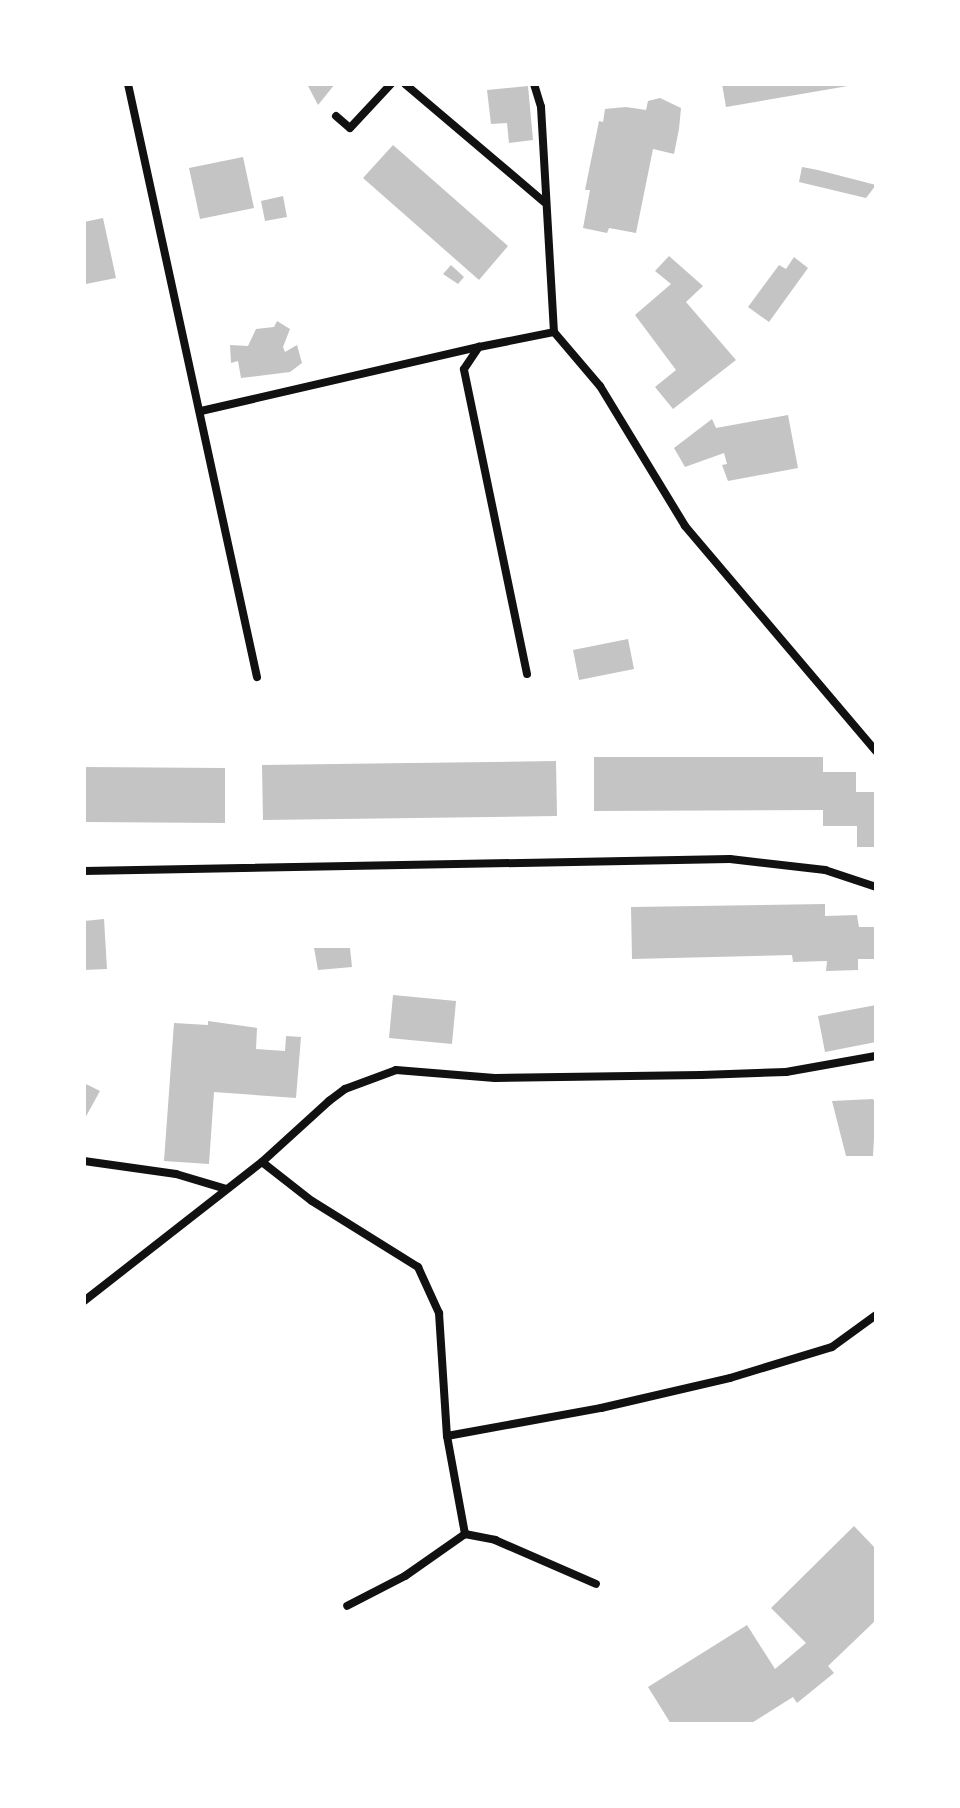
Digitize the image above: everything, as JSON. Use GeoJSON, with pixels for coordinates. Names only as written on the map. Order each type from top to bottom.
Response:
{"type":"FeatureCollection","features":[{"type":"Feature","properties":{"kind":"street"},"geometry":{"type":"LineString","coordinates":[[128,84],[257,677]]}},
{"type":"Feature","properties":{"kind":"street"},"geometry":{"type":"LineString","coordinates":[[336,116],[350,128],[391,84]]}},
{"type":"Feature","properties":{"kind":"street"},"geometry":{"type":"LineString","coordinates":[[405,84],[544,202]]}},
{"type":"Feature","properties":{"kind":"street"},"geometry":{"type":"LineString","coordinates":[[534,84],[541,107],[544,202],[554,332],[600,386],[685,526],[876,751]]}},
{"type":"Feature","properties":{"kind":"street"},"geometry":{"type":"LineString","coordinates":[[201,411],[554,332]]}},
{"type":"Feature","properties":{"kind":"street"},"geometry":{"type":"LineString","coordinates":[[479,347],[464,369],[527,674]]}},
{"type":"Feature","properties":{"kind":"street"},"geometry":{"type":"LineString","coordinates":[[84,871],[730,859],[825,870],[876,887]]}},
{"type":"Feature","properties":{"kind":"street"},"geometry":{"type":"LineString","coordinates":[[84,1301],[262,1162],[345,1089],[396,1070],[495,1078],[701,1075],[786,1072],[876,1056]]}},
{"type":"Feature","properties":{"kind":"street"},"geometry":{"type":"LineString","coordinates":[[84,1161],[176,1174],[226,1189]]}},
{"type":"Feature","properties":{"kind":"street"},"geometry":{"type":"LineString","coordinates":[[262,1162],[312,1201],[418,1267],[439,1313],[447,1436],[465,1534]]}},
{"type":"Feature","properties":{"kind":"street"},"geometry":{"type":"LineString","coordinates":[[447,1436],[601,1408],[730,1378],[832,1347],[876,1315]]}},
{"type":"Feature","properties":{"kind":"street"},"geometry":{"type":"LineString","coordinates":[[347,1606],[405,1576],[465,1534],[495,1540],[596,1584]]}},
{"type":"Feature","properties":{"kind":"building"},"geometry":{"type":"Polygon","coordinates":[[[307,84],[335,84],[318,105],[307,84]]]}},
{"type":"Feature","properties":{"kind":"building"},"geometry":{"type":"Polygon","coordinates":[[[722,84],[848,84],[848,86],[726,107],[722,84]]]}},
{"type":"Feature","properties":{"kind":"building"},"geometry":{"type":"Polygon","coordinates":[[[528,86],[533,140],[509,143],[507,123],[491,124],[487,90],[528,86]]]}},
{"type":"Feature","properties":{"kind":"building"},"geometry":{"type":"Polygon","coordinates":[[[660,98],[681,108],[679,129],[674,154],[653,149],[636,233],[609,228],[607,233],[583,228],[590,190],[585,190],[599,121],[603,122],[605,109],[626,107],[646,110],[648,101],[660,98]]]}},
{"type":"Feature","properties":{"kind":"building"},"geometry":{"type":"Polygon","coordinates":[[[393,145],[508,246],[479,280],[363,178],[393,145]]]}},
{"type":"Feature","properties":{"kind":"building"},"geometry":{"type":"Polygon","coordinates":[[[243,157],[254,208],[200,219],[189,168],[243,157]]]}},
{"type":"Feature","properties":{"kind":"building"},"geometry":{"type":"Polygon","coordinates":[[[802,167],[876,185],[866,198],[799,182],[802,167]]]}},
{"type":"Feature","properties":{"kind":"building"},"geometry":{"type":"Polygon","coordinates":[[[283,196],[287,217],[265,221],[261,201],[283,196]]]}},
{"type":"Feature","properties":{"kind":"building"},"geometry":{"type":"Polygon","coordinates":[[[103,218],[116,278],[86,284],[84,222],[103,218]]]}},
{"type":"Feature","properties":{"kind":"building"},"geometry":{"type":"Polygon","coordinates":[[[669,256],[703,286],[686,302],[736,360],[673,409],[655,387],[676,370],[635,315],[671,284],[655,271],[669,256]]]}},
{"type":"Feature","properties":{"kind":"building"},"geometry":{"type":"Polygon","coordinates":[[[794,257],[808,268],[769,322],[748,307],[779,265],[786,269],[794,257]]]}},
{"type":"Feature","properties":{"kind":"building"},"geometry":{"type":"Polygon","coordinates":[[[451,265],[464,277],[458,284],[443,274],[451,265]]]}},
{"type":"Feature","properties":{"kind":"building"},"geometry":{"type":"Polygon","coordinates":[[[277,321],[290,329],[283,347],[285,352],[297,345],[302,363],[290,372],[241,378],[238,361],[231,363],[230,345],[248,346],[256,329],[274,327],[277,321]]]}},
{"type":"Feature","properties":{"kind":"building"},"geometry":{"type":"Polygon","coordinates":[[[788,415],[798,468],[728,481],[722,465],[727,464],[724,453],[685,467],[674,448],[712,419],[716,428],[788,415]]]}},
{"type":"Feature","properties":{"kind":"building"},"geometry":{"type":"Polygon","coordinates":[[[628,639],[634,669],[579,680],[573,650],[628,639]]]}},
{"type":"Feature","properties":{"kind":"building"},"geometry":{"type":"Polygon","coordinates":[[[594,757],[823,757],[823,772],[856,772],[856,792],[876,792],[876,847],[857,847],[857,826],[823,826],[823,810],[594,811],[594,757]]]}},
{"type":"Feature","properties":{"kind":"building"},"geometry":{"type":"Polygon","coordinates":[[[556,761],[557,816],[263,820],[262,765],[556,761]]]}},
{"type":"Feature","properties":{"kind":"building"},"geometry":{"type":"Polygon","coordinates":[[[84,767],[225,768],[225,823],[84,822],[84,767]]]}},
{"type":"Feature","properties":{"kind":"building"},"geometry":{"type":"Polygon","coordinates":[[[825,904],[825,916],[857,915],[859,927],[876,927],[876,959],[858,959],[858,970],[826,971],[827,961],[793,962],[792,955],[632,959],[631,907],[825,904]]]}},
{"type":"Feature","properties":{"kind":"building"},"geometry":{"type":"Polygon","coordinates":[[[104,919],[107,969],[84,970],[84,921],[104,919]]]}},
{"type":"Feature","properties":{"kind":"building"},"geometry":{"type":"Polygon","coordinates":[[[314,948],[350,948],[352,967],[318,970],[314,948]]]}},
{"type":"Feature","properties":{"kind":"building"},"geometry":{"type":"Polygon","coordinates":[[[393,995],[456,1001],[452,1044],[389,1038],[393,995]]]}},
{"type":"Feature","properties":{"kind":"building"},"geometry":{"type":"Polygon","coordinates":[[[876,1005],[876,1042],[825,1052],[818,1016],[876,1005]]]}},
{"type":"Feature","properties":{"kind":"building"},"geometry":{"type":"Polygon","coordinates":[[[208,1021],[257,1028],[256,1049],[285,1051],[286,1036],[301,1037],[296,1098],[214,1092],[209,1164],[164,1161],[174,1023],[208,1025],[208,1021]]]}},
{"type":"Feature","properties":{"kind":"building"},"geometry":{"type":"Polygon","coordinates":[[[84,1083],[100,1091],[84,1120],[84,1083]]]}},
{"type":"Feature","properties":{"kind":"building"},"geometry":{"type":"Polygon","coordinates":[[[873,1099],[876,1104],[873,1156],[846,1156],[832,1101],[873,1099]]]}},
{"type":"Feature","properties":{"kind":"building"},"geometry":{"type":"Polygon","coordinates":[[[854,1526],[876,1549],[876,1620],[828,1666],[834,1673],[797,1703],[793,1697],[750,1724],[671,1724],[648,1687],[747,1625],[775,1669],[806,1643],[771,1608],[854,1526]]]}}]}
